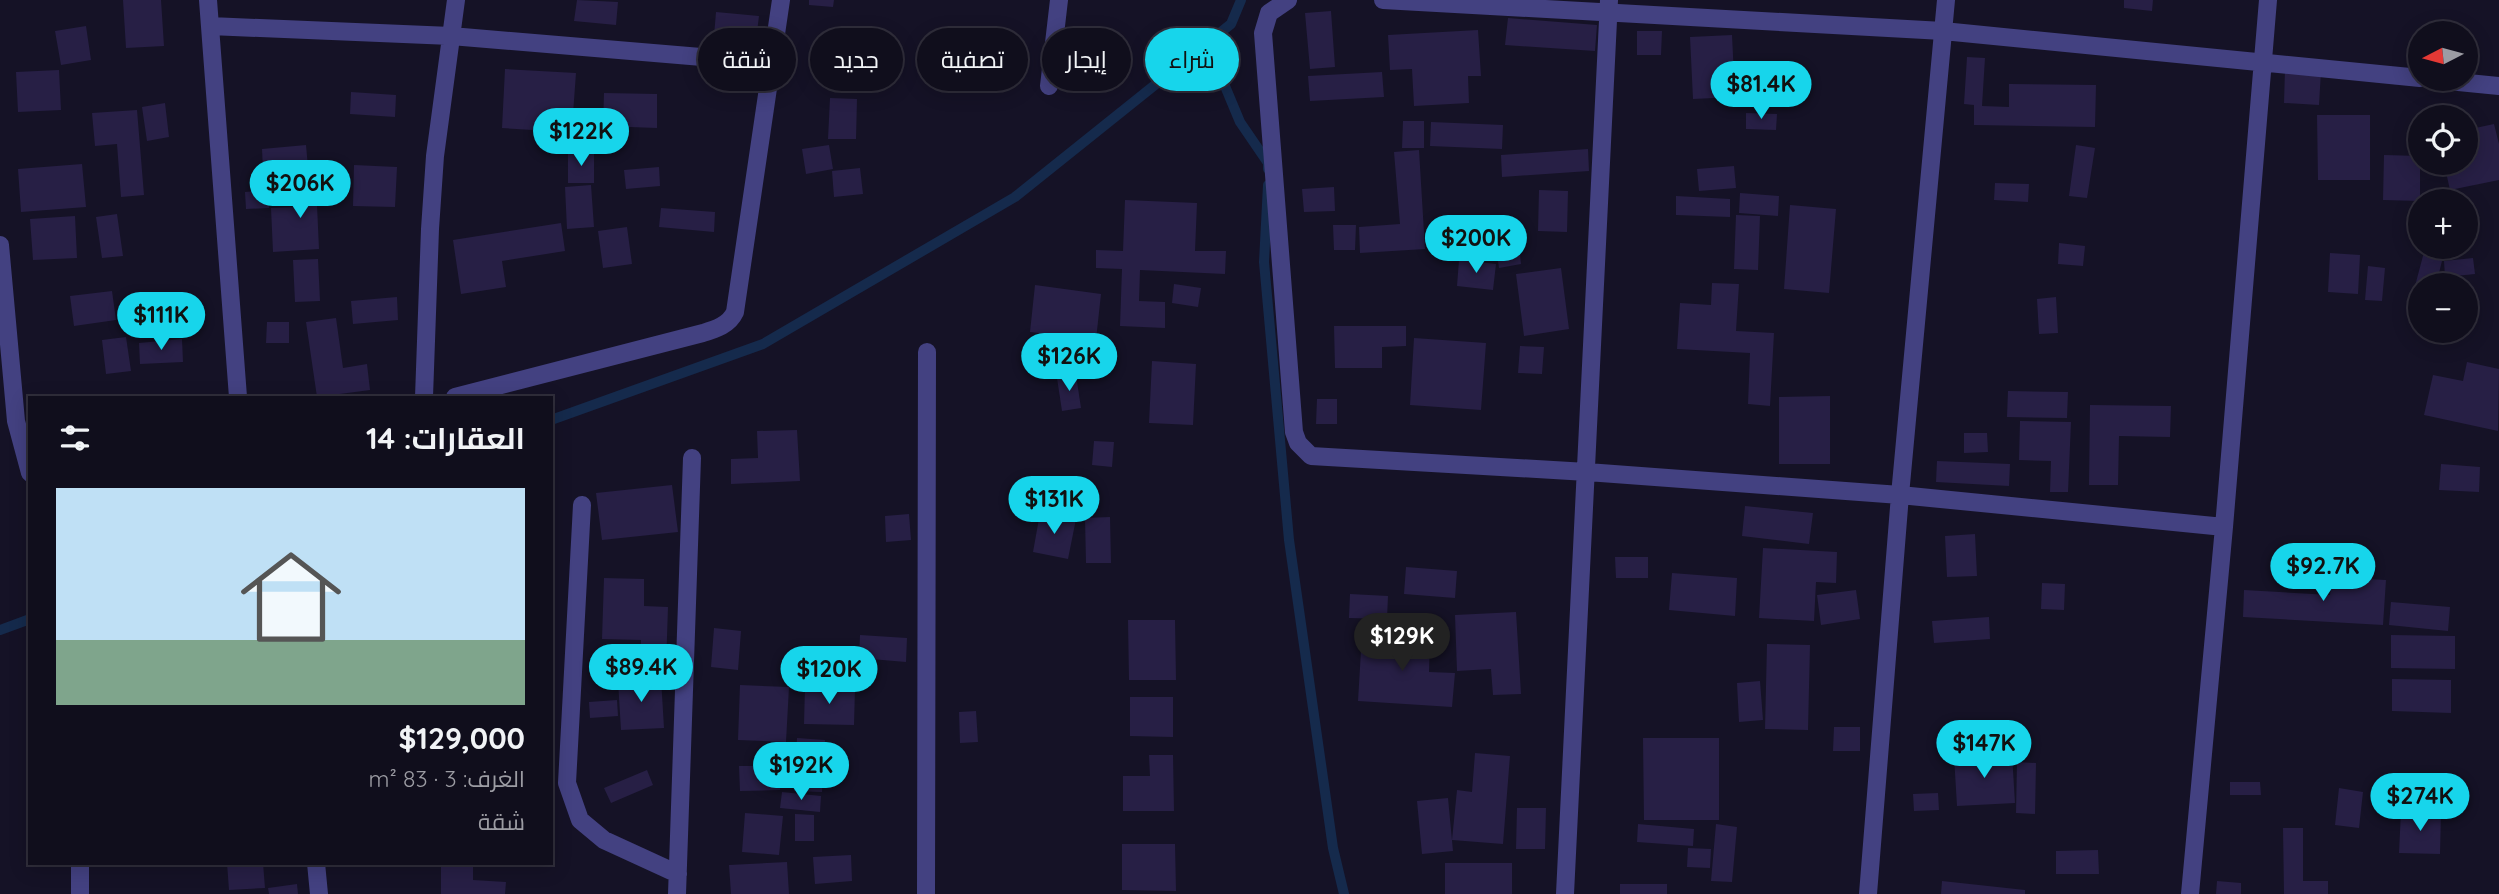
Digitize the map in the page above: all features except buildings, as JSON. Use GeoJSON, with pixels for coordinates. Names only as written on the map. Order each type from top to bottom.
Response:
{"type":"FeatureCollection","features":[{"type":"Feature","properties":{"kind":"street"},"geometry":{"type":"LineString","coordinates":[[208,0],[238,396]]}},
{"type":"Feature","properties":{"kind":"street"},"geometry":{"type":"LineString","coordinates":[[424,396],[435,156],[456,0]]}},
{"type":"Feature","properties":{"kind":"street"},"geometry":{"type":"LineString","coordinates":[[777,28],[781,0]]}},
{"type":"Feature","properties":{"kind":"street"},"geometry":{"type":"LineString","coordinates":[[1056,28],[1059,0]]}},
{"type":"Feature","properties":{"kind":"street"},"geometry":{"type":"LineString","coordinates":[[1288,0],[1269,13],[1263,33],[1293,418],[1298,443],[1311,456],[1587,472],[1900,495],[2224,527]]}},
{"type":"Feature","properties":{"kind":"street"},"geometry":{"type":"LineString","coordinates":[[1382,0],[1609,6],[1943,31],[2408,77]]}},
{"type":"Feature","properties":{"kind":"street"},"geometry":{"type":"LineString","coordinates":[[1868,894],[1900,495],[1946,0]]}},
{"type":"Feature","properties":{"kind":"street"},"geometry":{"type":"LineString","coordinates":[[2190,894],[2268,0]]}},
{"type":"Feature","properties":{"kind":"street"},"geometry":{"type":"LineString","coordinates":[[1564,894],[1609,6]]}},
{"type":"Feature","properties":{"kind":"street"},"geometry":{"type":"LineString","coordinates":[[209,26],[451,36],[698,57]]}},
{"type":"Feature","properties":{"kind":"street"},"geometry":{"type":"LineString","coordinates":[[2478,84],[2499,86]]}},
{"type":"Feature","properties":{"kind":"street"},"geometry":{"type":"LineString","coordinates":[[459,396],[703,333],[732,319],[768,91]]}},
{"type":"Feature","properties":{"kind":"street"},"geometry":{"type":"LineString","coordinates":[[0,244],[16,421],[28,466]]}},
{"type":"Feature","properties":{"kind":"street"},"geometry":{"type":"LineString","coordinates":[[926,894],[927,352]]}},
{"type":"Feature","properties":{"kind":"street"},"geometry":{"type":"LineString","coordinates":[[677,894],[692,458]]}},
{"type":"Feature","properties":{"kind":"street"},"geometry":{"type":"LineString","coordinates":[[582,505],[567,783],[580,820],[604,840],[678,874]]}},
{"type":"Feature","properties":{"kind":"street"},"geometry":{"type":"LineString","coordinates":[[80,865],[80,894]]}},
{"type":"Feature","properties":{"kind":"street"},"geometry":{"type":"LineString","coordinates":[[316,865],[319,894]]}},
{"type":"Feature","properties":{"kind":"waterway"},"geometry":{"type":"LineString","coordinates":[[553,419],[763,344],[1015,197],[1231,24],[1241,0]]}},
{"type":"Feature","properties":{"kind":"waterway"},"geometry":{"type":"LineString","coordinates":[[1227,91],[1240,122],[1268,163],[1268,169]]}},
{"type":"Feature","properties":{"kind":"waterway"},"geometry":{"type":"LineString","coordinates":[[1268,185],[1264,262],[1289,540],[1333,848],[1344,894]]}},
{"type":"Feature","properties":{"kind":"waterway"},"geometry":{"type":"LineString","coordinates":[[0,630],[28,620]]}}]}
